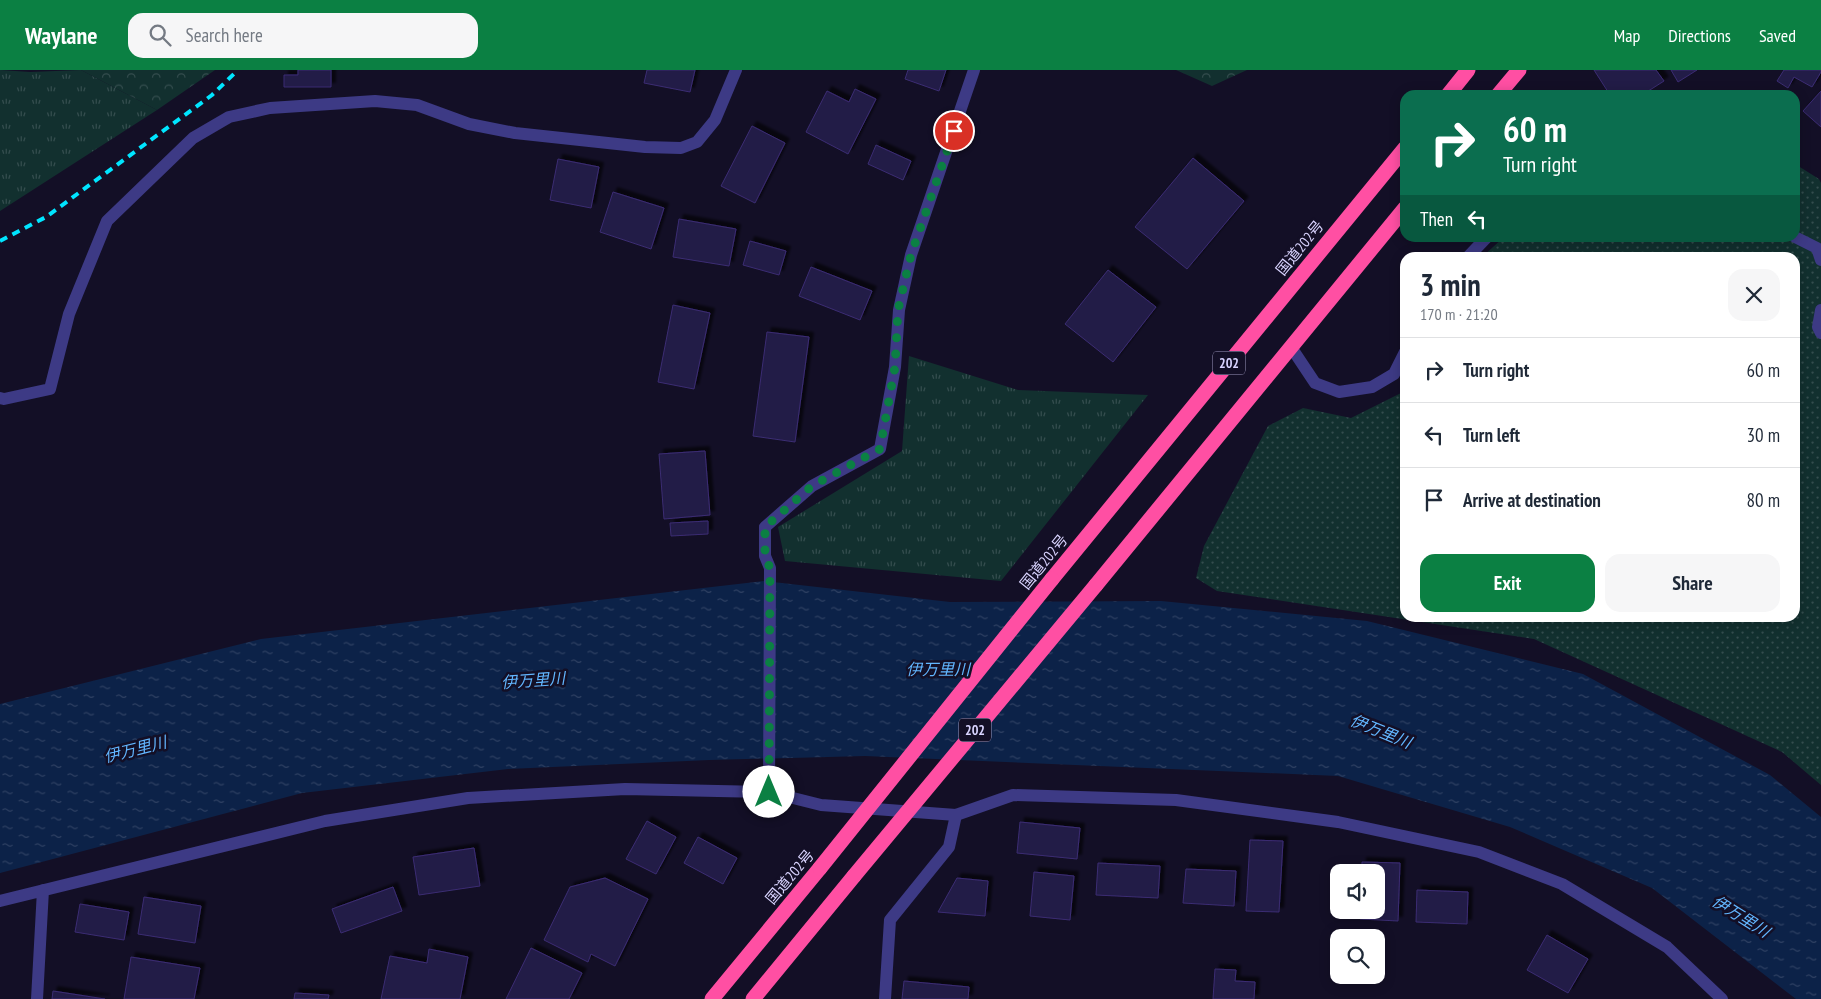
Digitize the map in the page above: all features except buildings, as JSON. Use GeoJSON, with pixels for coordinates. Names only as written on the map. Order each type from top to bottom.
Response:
{"type":"FeatureCollection","features":[{"type":"Feature","properties":{"kind":"highway"},"geometry":{"type":"LineString","coordinates":[[1452,90],[1468,70]]}},
{"type":"Feature","properties":{"kind":"highway"},"geometry":{"type":"LineString","coordinates":[[1502,90],[1519,70]]}},
{"type":"Feature","properties":{"kind":"highway","name":"国道202号"},"geometry":{"type":"LineString","coordinates":[[712,999],[820,868],[1052,579],[1400,154]]}},
{"type":"Feature","properties":{"kind":"highway","name":"202"},"geometry":{"type":"LineString","coordinates":[[753,999],[1400,214]]}},
{"type":"Feature","properties":{"kind":"street"},"geometry":{"type":"LineString","coordinates":[[0,398],[4,399],[50,389],[69,314],[107,221],[193,138],[229,117],[270,108],[375,101],[417,105],[469,124],[515,133],[644,147],[682,148],[697,142],[715,120],[736,70]]}},
{"type":"Feature","properties":{"kind":"street"},"geometry":{"type":"LineString","coordinates":[[769,792],[770,568],[765,556],[765,527],[812,486],[880,449],[895,367],[898,310],[911,255],[974,70]]}},
{"type":"Feature","properties":{"kind":"street"},"geometry":{"type":"LineString","coordinates":[[1800,240],[1817,248],[1821,260]]}},
{"type":"Feature","properties":{"kind":"street"},"geometry":{"type":"LineString","coordinates":[[1473,252],[1482,242]]}},
{"type":"Feature","properties":{"kind":"street"},"geometry":{"type":"LineString","coordinates":[[1821,310],[1818,327],[1821,333]]}},
{"type":"Feature","properties":{"kind":"street"},"geometry":{"type":"LineString","coordinates":[[1291,347],[1315,383],[1339,392],[1372,387],[1394,374],[1400,362]]}},
{"type":"Feature","properties":{"kind":"street"},"geometry":{"type":"LineString","coordinates":[[0,901],[325,821],[468,798],[625,789],[769,792],[822,806],[956,815],[1013,795],[1176,800],[1338,822],[1479,852],[1562,884],[1667,946],[1722,999]]}},
{"type":"Feature","properties":{"kind":"street"},"geometry":{"type":"LineString","coordinates":[[885,999],[890,920],[949,847],[956,815]]}},
{"type":"Feature","properties":{"kind":"street"},"geometry":{"type":"LineString","coordinates":[[38,999],[43,890]]}},
{"type":"Feature","properties":{"kind":"green space"},"geometry":{"type":"Polygon","coordinates":[[[0,70],[30,72],[81,70],[157,110],[0,211],[0,70]]]}},
{"type":"Feature","properties":{"kind":"green space"},"geometry":{"type":"Polygon","coordinates":[[[81,70],[215,70],[157,110],[81,70]]]}},
{"type":"Feature","properties":{"kind":"green space"},"geometry":{"type":"Polygon","coordinates":[[[1176,70],[1247,70],[1212,86],[1176,70]]]}},
{"type":"Feature","properties":{"kind":"green space"},"geometry":{"type":"Polygon","coordinates":[[[1800,167],[1819,179],[1821,183],[1821,785],[1782,752],[1534,639],[1422,622],[1800,622],[1800,252],[1488,252],[1499,242],[1800,242],[1800,167]]]}},
{"type":"Feature","properties":{"kind":"green space"},"geometry":{"type":"Polygon","coordinates":[[[909,356],[1018,390],[1148,395],[1001,581],[785,561],[778,527],[902,451],[909,356]]]}},
{"type":"Feature","properties":{"kind":"green space"},"geometry":{"type":"Polygon","coordinates":[[[1400,394],[1400,619],[1217,591],[1196,578],[1204,546],[1268,426],[1303,408],[1351,418],[1400,394]]]}},
{"type":"Feature","properties":{"kind":"water","name":"伊万里川"},"geometry":{"type":"Polygon","coordinates":[[[764,581],[950,602],[1161,601],[1367,621],[1583,674],[1770,775],[1821,817],[1821,999],[1796,999],[1652,888],[1510,827],[1338,776],[865,756],[709,760],[508,769],[302,793],[0,873],[0,704],[261,639],[764,581]]]}},
{"type":"Feature","properties":{"kind":"railway"},"geometry":{"type":"LineString","coordinates":[[0,241],[46,217],[212,95],[238,70]]}},
{"type":"Feature","properties":{"kind":"route"},"geometry":{"type":"LineString","coordinates":[[769,792],[770,568],[765,556],[765,527],[812,486],[880,449],[895,367],[898,310],[911,255],[954,131]]}}]}
